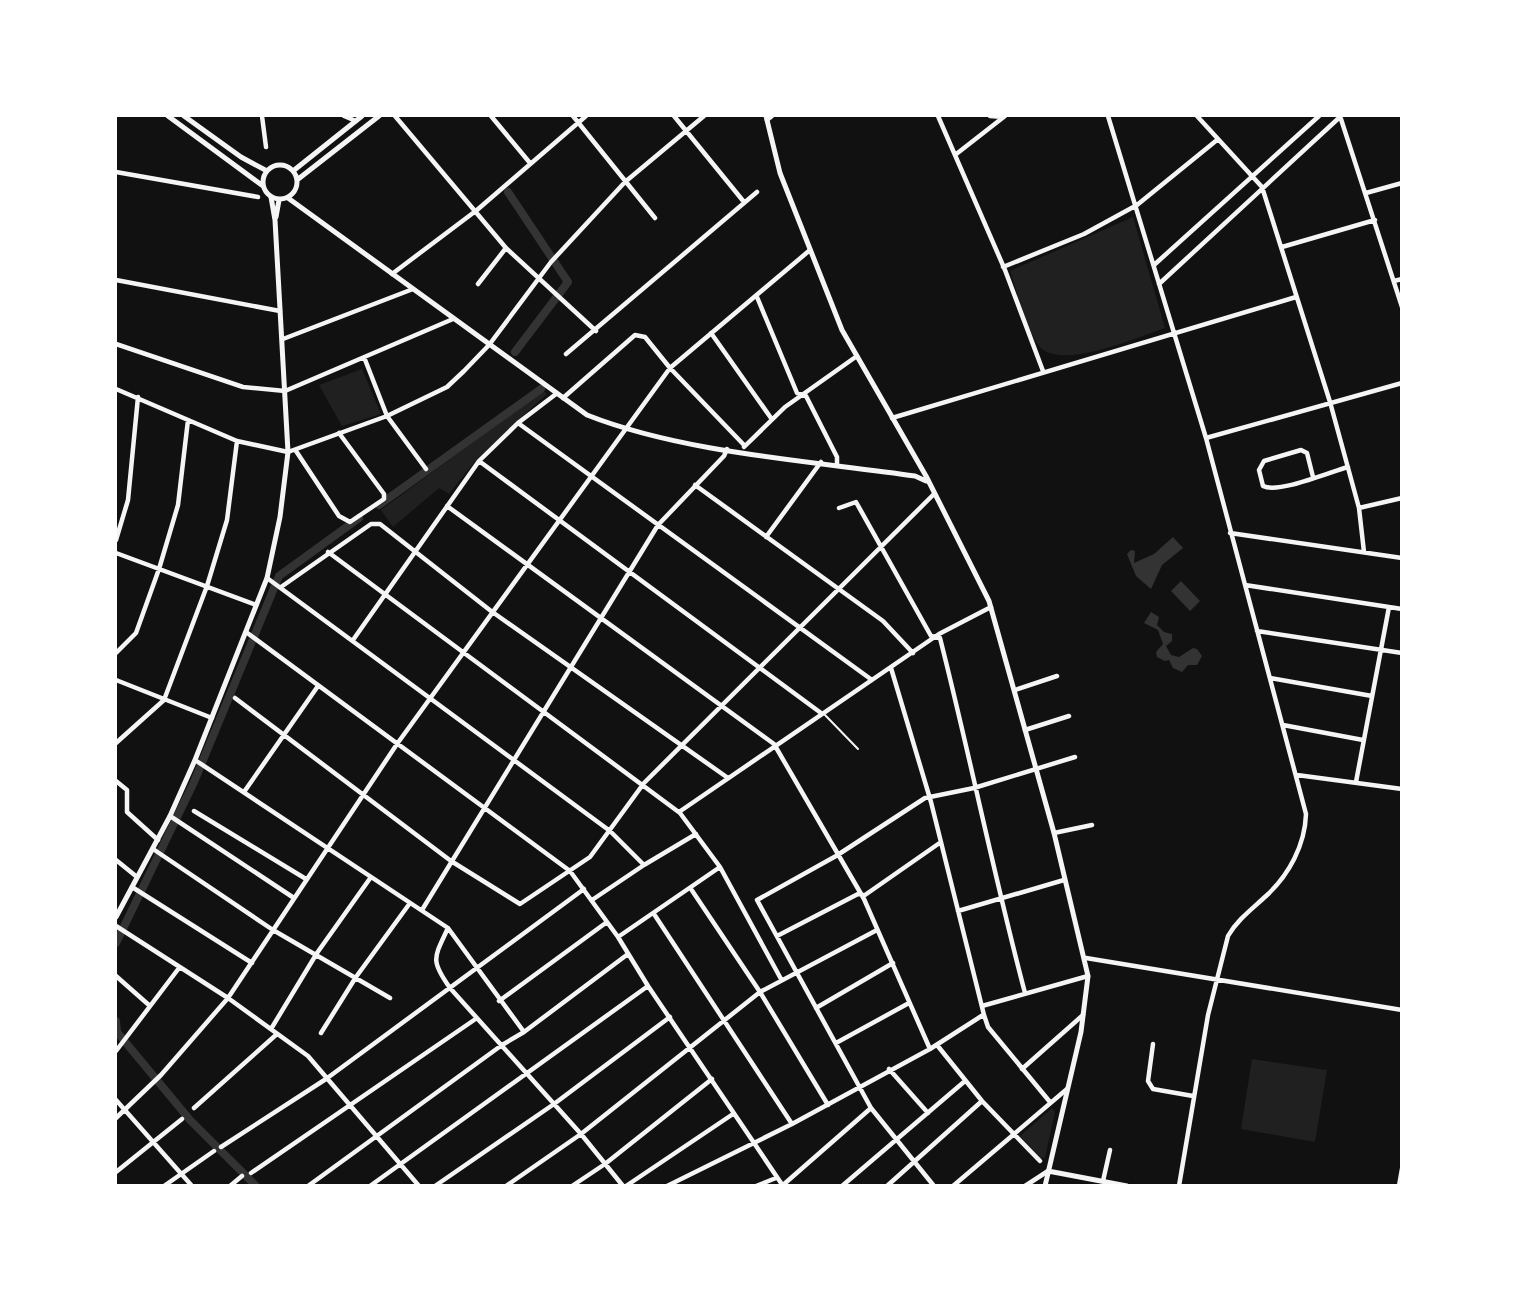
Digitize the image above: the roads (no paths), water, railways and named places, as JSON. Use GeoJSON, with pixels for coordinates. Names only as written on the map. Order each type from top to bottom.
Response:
{"type":"FeatureCollection","features":[{"type":"Feature","properties":{"kind":"street"},"geometry":{"type":"LineString","coordinates":[[116,918],[135,889],[138,877],[157,852],[158,840],[174,818],[212,718],[249,633],[256,605],[270,579],[288,452],[283,339],[271,197],[263,186],[168,116]]}},
{"type":"Feature","properties":{"kind":"street"},"geometry":{"type":"LineString","coordinates":[[184,116],[241,157],[267,171]]}},
{"type":"Feature","properties":{"kind":"street"},"geometry":{"type":"LineString","coordinates":[[262,116],[267,147]]}},
{"type":"Feature","properties":{"kind":"street"},"geometry":{"type":"LineString","coordinates":[[344,116],[356,121]]}},
{"type":"Feature","properties":{"kind":"street"},"geometry":{"type":"LineString","coordinates":[[293,171],[362,116]]}},
{"type":"Feature","properties":{"kind":"street"},"geometry":{"type":"LineString","coordinates":[[297,180],[379,116]]}},
{"type":"Feature","properties":{"kind":"street"},"geometry":{"type":"LineString","coordinates":[[395,116],[477,210],[506,248],[540,276],[596,331]]}},
{"type":"Feature","properties":{"kind":"street"},"geometry":{"type":"LineString","coordinates":[[491,116],[530,163]]}},
{"type":"Feature","properties":{"kind":"street"},"geometry":{"type":"LineString","coordinates":[[573,116],[655,218]]}},
{"type":"Feature","properties":{"kind":"street"},"geometry":{"type":"LineString","coordinates":[[392,274],[477,210],[586,116]]}},
{"type":"Feature","properties":{"kind":"street"},"geometry":{"type":"LineString","coordinates":[[674,116],[744,202]]}},
{"type":"Feature","properties":{"kind":"street"},"geometry":{"type":"LineString","coordinates":[[116,389],[237,441],[288,452],[387,416],[447,387],[489,345],[551,262],[625,181],[704,116]]}},
{"type":"Feature","properties":{"kind":"street"},"geometry":{"type":"LineString","coordinates":[[939,116],[1003,267],[1043,371]]}},
{"type":"Feature","properties":{"kind":"street"},"geometry":{"type":"LineString","coordinates":[[990,116],[1004,116]]}},
{"type":"Feature","properties":{"kind":"street"},"geometry":{"type":"LineString","coordinates":[[955,155],[1004,116]]}},
{"type":"Feature","properties":{"kind":"street"},"geometry":{"type":"LineString","coordinates":[[1108,116],[1206,438],[1306,814],[1302,841],[1287,871],[1269,894],[1234,925],[1228,936],[1194,1096],[1179,1185]]}},
{"type":"Feature","properties":{"kind":"street"},"geometry":{"type":"LineString","coordinates":[[1197,116],[1262,187],[1330,402],[1359,508],[1364,552]]}},
{"type":"Feature","properties":{"kind":"street"},"geometry":{"type":"LineString","coordinates":[[1154,265],[1319,116]]}},
{"type":"Feature","properties":{"kind":"street"},"geometry":{"type":"LineString","coordinates":[[1159,284],[1340,116],[1402,307]]}},
{"type":"Feature","properties":{"kind":"street"},"geometry":{"type":"LineString","coordinates":[[768,117],[780,173],[842,330],[934,494],[991,607],[1054,833],[1086,958],[1088,976],[1068,1089],[1045,1185]]}},
{"type":"Feature","properties":{"kind":"street"},"geometry":{"type":"LineString","coordinates":[[1003,267],[1084,233],[1137,205],[1217,139]]}},
{"type":"Feature","properties":{"kind":"street"},"geometry":{"type":"LineString","coordinates":[[267,171],[280,165],[293,171],[297,180],[295,190],[288,198],[279,200],[271,197]]}},
{"type":"Feature","properties":{"kind":"street"},"geometry":{"type":"LineString","coordinates":[[263,186],[267,171]]}},
{"type":"Feature","properties":{"kind":"street"},"geometry":{"type":"LineString","coordinates":[[116,172],[258,197]]}},
{"type":"Feature","properties":{"kind":"street"},"geometry":{"type":"LineString","coordinates":[[1366,193],[1402,183]]}},
{"type":"Feature","properties":{"kind":"street"},"geometry":{"type":"LineString","coordinates":[[566,354],[757,192]]}},
{"type":"Feature","properties":{"kind":"street"},"geometry":{"type":"LineString","coordinates":[[288,198],[587,415],[622,429],[727,448],[744,448],[915,476],[926,481]]}},
{"type":"Feature","properties":{"kind":"street"},"geometry":{"type":"LineString","coordinates":[[275,220],[279,200]]}},
{"type":"Feature","properties":{"kind":"street"},"geometry":{"type":"LineString","coordinates":[[1282,247],[1375,220]]}},
{"type":"Feature","properties":{"kind":"street"},"geometry":{"type":"LineString","coordinates":[[478,284],[506,248]]}},
{"type":"Feature","properties":{"kind":"street"},"geometry":{"type":"LineString","coordinates":[[116,1118],[162,1074],[228,998],[397,744],[622,429],[670,368],[810,250]]}},
{"type":"Feature","properties":{"kind":"street"},"geometry":{"type":"LineString","coordinates":[[1394,281],[1402,279]]}},
{"type":"Feature","properties":{"kind":"street"},"geometry":{"type":"LineString","coordinates":[[116,280],[281,311]]}},
{"type":"Feature","properties":{"kind":"street"},"geometry":{"type":"LineString","coordinates":[[283,339],[413,289]]}},
{"type":"Feature","properties":{"kind":"street"},"geometry":{"type":"LineString","coordinates":[[757,297],[797,393],[806,396],[837,457],[837,465]]}},
{"type":"Feature","properties":{"kind":"street"},"geometry":{"type":"LineString","coordinates":[[892,418],[1296,297]]}},
{"type":"Feature","properties":{"kind":"street"},"geometry":{"type":"LineString","coordinates":[[116,344],[243,387],[285,391],[453,319]]}},
{"type":"Feature","properties":{"kind":"street"},"geometry":{"type":"LineString","coordinates":[[711,333],[771,418]]}},
{"type":"Feature","properties":{"kind":"street"},"geometry":{"type":"LineString","coordinates":[[562,398],[635,335],[640,335],[645,337],[744,448]]}},
{"type":"Feature","properties":{"kind":"street"},"geometry":{"type":"LineString","coordinates":[[744,448],[771,418],[857,356]]}},
{"type":"Feature","properties":{"kind":"street"},"geometry":{"type":"LineString","coordinates":[[364,357],[387,416],[426,469]]}},
{"type":"Feature","properties":{"kind":"street"},"geometry":{"type":"LineString","coordinates":[[1206,438],[1402,383]]}},
{"type":"Feature","properties":{"kind":"street"},"geometry":{"type":"LineString","coordinates":[[353,640],[413,551],[479,461],[518,423],[556,394]]}},
{"type":"Feature","properties":{"kind":"street"},"geometry":{"type":"LineString","coordinates":[[116,540],[128,500],[138,397]]}},
{"type":"Feature","properties":{"kind":"street"},"geometry":{"type":"LineString","coordinates":[[116,653],[136,633],[159,569],[178,505],[188,420]]}},
{"type":"Feature","properties":{"kind":"street"},"geometry":{"type":"LineString","coordinates":[[518,423],[872,680]]}},
{"type":"Feature","properties":{"kind":"street"},"geometry":{"type":"LineString","coordinates":[[296,451],[346,521],[373,507],[384,496],[339,433]]}},
{"type":"Feature","properties":{"kind":"street"},"geometry":{"type":"LineString","coordinates":[[116,743],[164,700],[207,586],[228,520],[237,441]]}},
{"type":"Feature","properties":{"kind":"street"},"geometry":{"type":"LineString","coordinates":[[422,910],[658,525],[724,456],[727,448]]}},
{"type":"Feature","properties":{"kind":"street"},"geometry":{"type":"LineString","coordinates":[[1313,477],[1307,453],[1301,450],[1264,461],[1259,470],[1259,479],[1268,489],[1313,477],[1348,467]]}},
{"type":"Feature","properties":{"kind":"street"},"geometry":{"type":"LineString","coordinates":[[479,461],[821,713]]}},
{"type":"Feature","properties":{"kind":"street"},"geometry":{"type":"LineString","coordinates":[[766,537],[821,462]]}},
{"type":"Feature","properties":{"kind":"street"},"geometry":{"type":"LineString","coordinates":[[915,476],[919,468]]}},
{"type":"Feature","properties":{"kind":"street"},"geometry":{"type":"LineString","coordinates":[[695,485],[883,621],[913,653]]}},
{"type":"Feature","properties":{"kind":"street"},"geometry":{"type":"LineString","coordinates":[[235,698],[451,861],[517,904],[590,857],[642,785],[798,626],[934,494]]}},
{"type":"Feature","properties":{"kind":"street"},"geometry":{"type":"LineString","coordinates":[[1359,508],[1402,498]]}},
{"type":"Feature","properties":{"kind":"street"},"geometry":{"type":"LineString","coordinates":[[839,508],[856,502],[932,636],[940,638],[1025,993]]}},
{"type":"Feature","properties":{"kind":"street"},"geometry":{"type":"LineString","coordinates":[[447,506],[776,746],[862,895],[930,1049]]}},
{"type":"Feature","properties":{"kind":"street"},"geometry":{"type":"LineString","coordinates":[[279,586],[375,523],[491,611],[728,778]]}},
{"type":"Feature","properties":{"kind":"street"},"geometry":{"type":"LineString","coordinates":[[1230,533],[1402,558]]}},
{"type":"Feature","properties":{"kind":"street"},"geometry":{"type":"LineString","coordinates":[[328,552],[678,812],[720,867],[781,979]]}},
{"type":"Feature","properties":{"kind":"street"},"geometry":{"type":"LineString","coordinates":[[116,553],[256,605]]}},
{"type":"Feature","properties":{"kind":"street"},"geometry":{"type":"LineString","coordinates":[[270,579],[610,831],[643,864]]}},
{"type":"Feature","properties":{"kind":"street"},"geometry":{"type":"LineString","coordinates":[[1245,586],[1402,608]]}},
{"type":"Feature","properties":{"kind":"street"},"geometry":{"type":"LineString","coordinates":[[678,812],[936,637],[991,607]]}},
{"type":"Feature","properties":{"kind":"street"},"geometry":{"type":"LineString","coordinates":[[1356,782],[1389,607]]}},
{"type":"Feature","properties":{"kind":"street"},"geometry":{"type":"LineString","coordinates":[[1256,631],[1402,653]]}},
{"type":"Feature","properties":{"kind":"street"},"geometry":{"type":"LineString","coordinates":[[249,633],[570,871],[618,937],[753,1145],[783,1185],[871,1108]]}},
{"type":"Feature","properties":{"kind":"street"},"geometry":{"type":"LineString","coordinates":[[891,668],[941,842],[988,1027],[1050,1102]]}},
{"type":"Feature","properties":{"kind":"street"},"geometry":{"type":"LineString","coordinates":[[1015,690],[1057,676]]}},
{"type":"Feature","properties":{"kind":"street"},"geometry":{"type":"LineString","coordinates":[[1270,678],[1372,696]]}},
{"type":"Feature","properties":{"kind":"street"},"geometry":{"type":"LineString","coordinates":[[116,680],[212,718]]}},
{"type":"Feature","properties":{"kind":"street"},"geometry":{"type":"LineString","coordinates":[[244,792],[318,686]]}},
{"type":"Feature","properties":{"kind":"street"},"geometry":{"type":"LineString","coordinates":[[1025,730],[1069,716]]}},
{"type":"Feature","properties":{"kind":"street"},"geometry":{"type":"LineString","coordinates":[[1283,725],[1363,740]]}},
{"type":"Feature","properties":{"kind":"street"},"geometry":{"type":"LineString","coordinates":[[934,1185],[871,1108],[757,900],[838,855],[925,798],[977,787],[1075,757]]}},
{"type":"Feature","properties":{"kind":"street"},"geometry":{"type":"LineString","coordinates":[[197,761],[448,928],[524,1032]]}},
{"type":"Feature","properties":{"kind":"street"},"geometry":{"type":"LineString","coordinates":[[1297,775],[1402,789]]}},
{"type":"Feature","properties":{"kind":"street"},"geometry":{"type":"LineString","coordinates":[[116,781],[127,790],[127,812],[158,840]]}},
{"type":"Feature","properties":{"kind":"street"},"geometry":{"type":"LineString","coordinates":[[194,811],[306,880]]}},
{"type":"Feature","properties":{"kind":"street"},"geometry":{"type":"LineString","coordinates":[[174,818],[294,898]]}},
{"type":"Feature","properties":{"kind":"street"},"geometry":{"type":"LineString","coordinates":[[1054,833],[1092,825]]}},
{"type":"Feature","properties":{"kind":"street"},"geometry":{"type":"LineString","coordinates":[[592,901],[643,864],[696,834]]}},
{"type":"Feature","properties":{"kind":"street"},"geometry":{"type":"LineString","coordinates":[[777,936],[862,895],[941,842]]}},
{"type":"Feature","properties":{"kind":"street"},"geometry":{"type":"LineString","coordinates":[[157,852],[273,930],[317,953],[390,998]]}},
{"type":"Feature","properties":{"kind":"street"},"geometry":{"type":"LineString","coordinates":[[116,860],[138,877]]}},
{"type":"Feature","properties":{"kind":"street"},"geometry":{"type":"LineString","coordinates":[[618,937],[720,867]]}},
{"type":"Feature","properties":{"kind":"street"},"geometry":{"type":"LineString","coordinates":[[271,1029],[317,953],[371,877]]}},
{"type":"Feature","properties":{"kind":"street"},"geometry":{"type":"LineString","coordinates":[[958,911],[1064,880]]}},
{"type":"Feature","properties":{"kind":"street"},"geometry":{"type":"LineString","coordinates":[[135,889],[251,963]]}},
{"type":"Feature","properties":{"kind":"street"},"geometry":{"type":"LineString","coordinates":[[221,1147],[326,1079],[584,889]]}},
{"type":"Feature","properties":{"kind":"street"},"geometry":{"type":"LineString","coordinates":[[691,889],[760,992],[828,1105]]}},
{"type":"Feature","properties":{"kind":"street"},"geometry":{"type":"LineString","coordinates":[[321,1033],[356,977],[410,903]]}},
{"type":"Feature","properties":{"kind":"street"},"geometry":{"type":"LineString","coordinates":[[654,914],[792,1124]]}},
{"type":"Feature","properties":{"kind":"street"},"geometry":{"type":"LineString","coordinates":[[499,1001],[607,922]]}},
{"type":"Feature","properties":{"kind":"street"},"geometry":{"type":"LineString","coordinates":[[116,927],[228,998],[308,1056],[374,1136],[419,1185]]}},
{"type":"Feature","properties":{"kind":"street"},"geometry":{"type":"LineString","coordinates":[[448,928],[434,963],[450,988],[625,1185],[733,1114]]}},
{"type":"Feature","properties":{"kind":"street"},"geometry":{"type":"LineString","coordinates":[[506,1185],[581,1134],[760,992],[877,930]]}},
{"type":"Feature","properties":{"kind":"street"},"geometry":{"type":"LineString","coordinates":[[308,1185],[502,1045],[524,1032],[628,954]]}},
{"type":"Feature","properties":{"kind":"street"},"geometry":{"type":"LineString","coordinates":[[1086,958],[1402,1010]]}},
{"type":"Feature","properties":{"kind":"street"},"geometry":{"type":"LineString","coordinates":[[816,1008],[893,963]]}},
{"type":"Feature","properties":{"kind":"street"},"geometry":{"type":"LineString","coordinates":[[116,1051],[179,968]]}},
{"type":"Feature","properties":{"kind":"street"},"geometry":{"type":"LineString","coordinates":[[116,976],[150,1006]]}},
{"type":"Feature","properties":{"kind":"street"},"geometry":{"type":"LineString","coordinates":[[982,1006],[1088,976]]}},
{"type":"Feature","properties":{"kind":"street"},"geometry":{"type":"LineString","coordinates":[[370,1185],[399,1162],[528,1075],[648,986]]}},
{"type":"Feature","properties":{"kind":"street"},"geometry":{"type":"LineString","coordinates":[[836,1044],[909,1003]]}},
{"type":"Feature","properties":{"kind":"street"},"geometry":{"type":"LineString","coordinates":[[667,1185],[753,1145],[828,1105],[858,1086],[937,1045],[984,1015]]}},
{"type":"Feature","properties":{"kind":"street"},"geometry":{"type":"LineString","coordinates":[[1022,1069],[1083,1015]]}},
{"type":"Feature","properties":{"kind":"street"},"geometry":{"type":"LineString","coordinates":[[435,1185],[554,1104],[670,1017]]}},
{"type":"Feature","properties":{"kind":"street"},"geometry":{"type":"LineString","coordinates":[[251,1173],[477,1018]]}},
{"type":"Feature","properties":{"kind":"street"},"geometry":{"type":"LineString","coordinates":[[194,1108],[278,1034]]}},
{"type":"Feature","properties":{"kind":"street"},"geometry":{"type":"LineString","coordinates":[[1153,1044],[1148,1081],[1153,1089],[1194,1096]]}},
{"type":"Feature","properties":{"kind":"street"},"geometry":{"type":"LineString","coordinates":[[937,1045],[982,1101],[1040,1161]]}},
{"type":"Feature","properties":{"kind":"street"},"geometry":{"type":"LineString","coordinates":[[889,1069],[929,1113]]}},
{"type":"Feature","properties":{"kind":"street"},"geometry":{"type":"LineString","coordinates":[[572,1185],[605,1164],[712,1079]]}},
{"type":"Feature","properties":{"kind":"street"},"geometry":{"type":"LineString","coordinates":[[842,1185],[965,1081]]}},
{"type":"Feature","properties":{"kind":"street"},"geometry":{"type":"LineString","coordinates":[[953,1185],[1068,1089]]}},
{"type":"Feature","properties":{"kind":"street"},"geometry":{"type":"LineString","coordinates":[[116,1100],[192,1185]]}},
{"type":"Feature","properties":{"kind":"street"},"geometry":{"type":"LineString","coordinates":[[887,1185],[982,1101]]}},
{"type":"Feature","properties":{"kind":"street"},"geometry":{"type":"LineString","coordinates":[[116,1172],[182,1119]]}},
{"type":"Feature","properties":{"kind":"street"},"geometry":{"type":"LineString","coordinates":[[1103,1181],[1110,1150]]}},
{"type":"Feature","properties":{"kind":"street"},"geometry":{"type":"LineString","coordinates":[[164,1185],[214,1152]]}},
{"type":"Feature","properties":{"kind":"street"},"geometry":{"type":"LineString","coordinates":[[1399,1185],[1402,1169]]}},
{"type":"Feature","properties":{"kind":"street"},"geometry":{"type":"LineString","coordinates":[[1025,1185],[1048,1171],[1127,1185]]}},
{"type":"Feature","properties":{"kind":"street"},"geometry":{"type":"LineString","coordinates":[[230,1185],[242,1176]]}},
{"type":"Feature","properties":{"kind":"street"},"geometry":{"type":"LineString","coordinates":[[756,1185],[776,1178]]}},
{"type":"Feature","properties":{"kind":"lane"},"geometry":{"type":"LineString","coordinates":[[821,713],[858,749]]}},
{"type":"Feature","properties":{"kind":"waterway"},"geometry":{"type":"LineString","coordinates":[[508,192],[568,282],[515,352]]}},
{"type":"Feature","properties":{"kind":"waterway"},"geometry":{"type":"LineString","coordinates":[[379,505],[541,389]]}},
{"type":"Feature","properties":{"kind":"waterway"},"geometry":{"type":"LineString","coordinates":[[116,943],[194,782],[279,576],[359,518]]}},
{"type":"Feature","properties":{"kind":"waterway"},"geometry":{"type":"LineString","coordinates":[[116,1021],[117,1032],[190,1120],[256,1186]]}}]}
